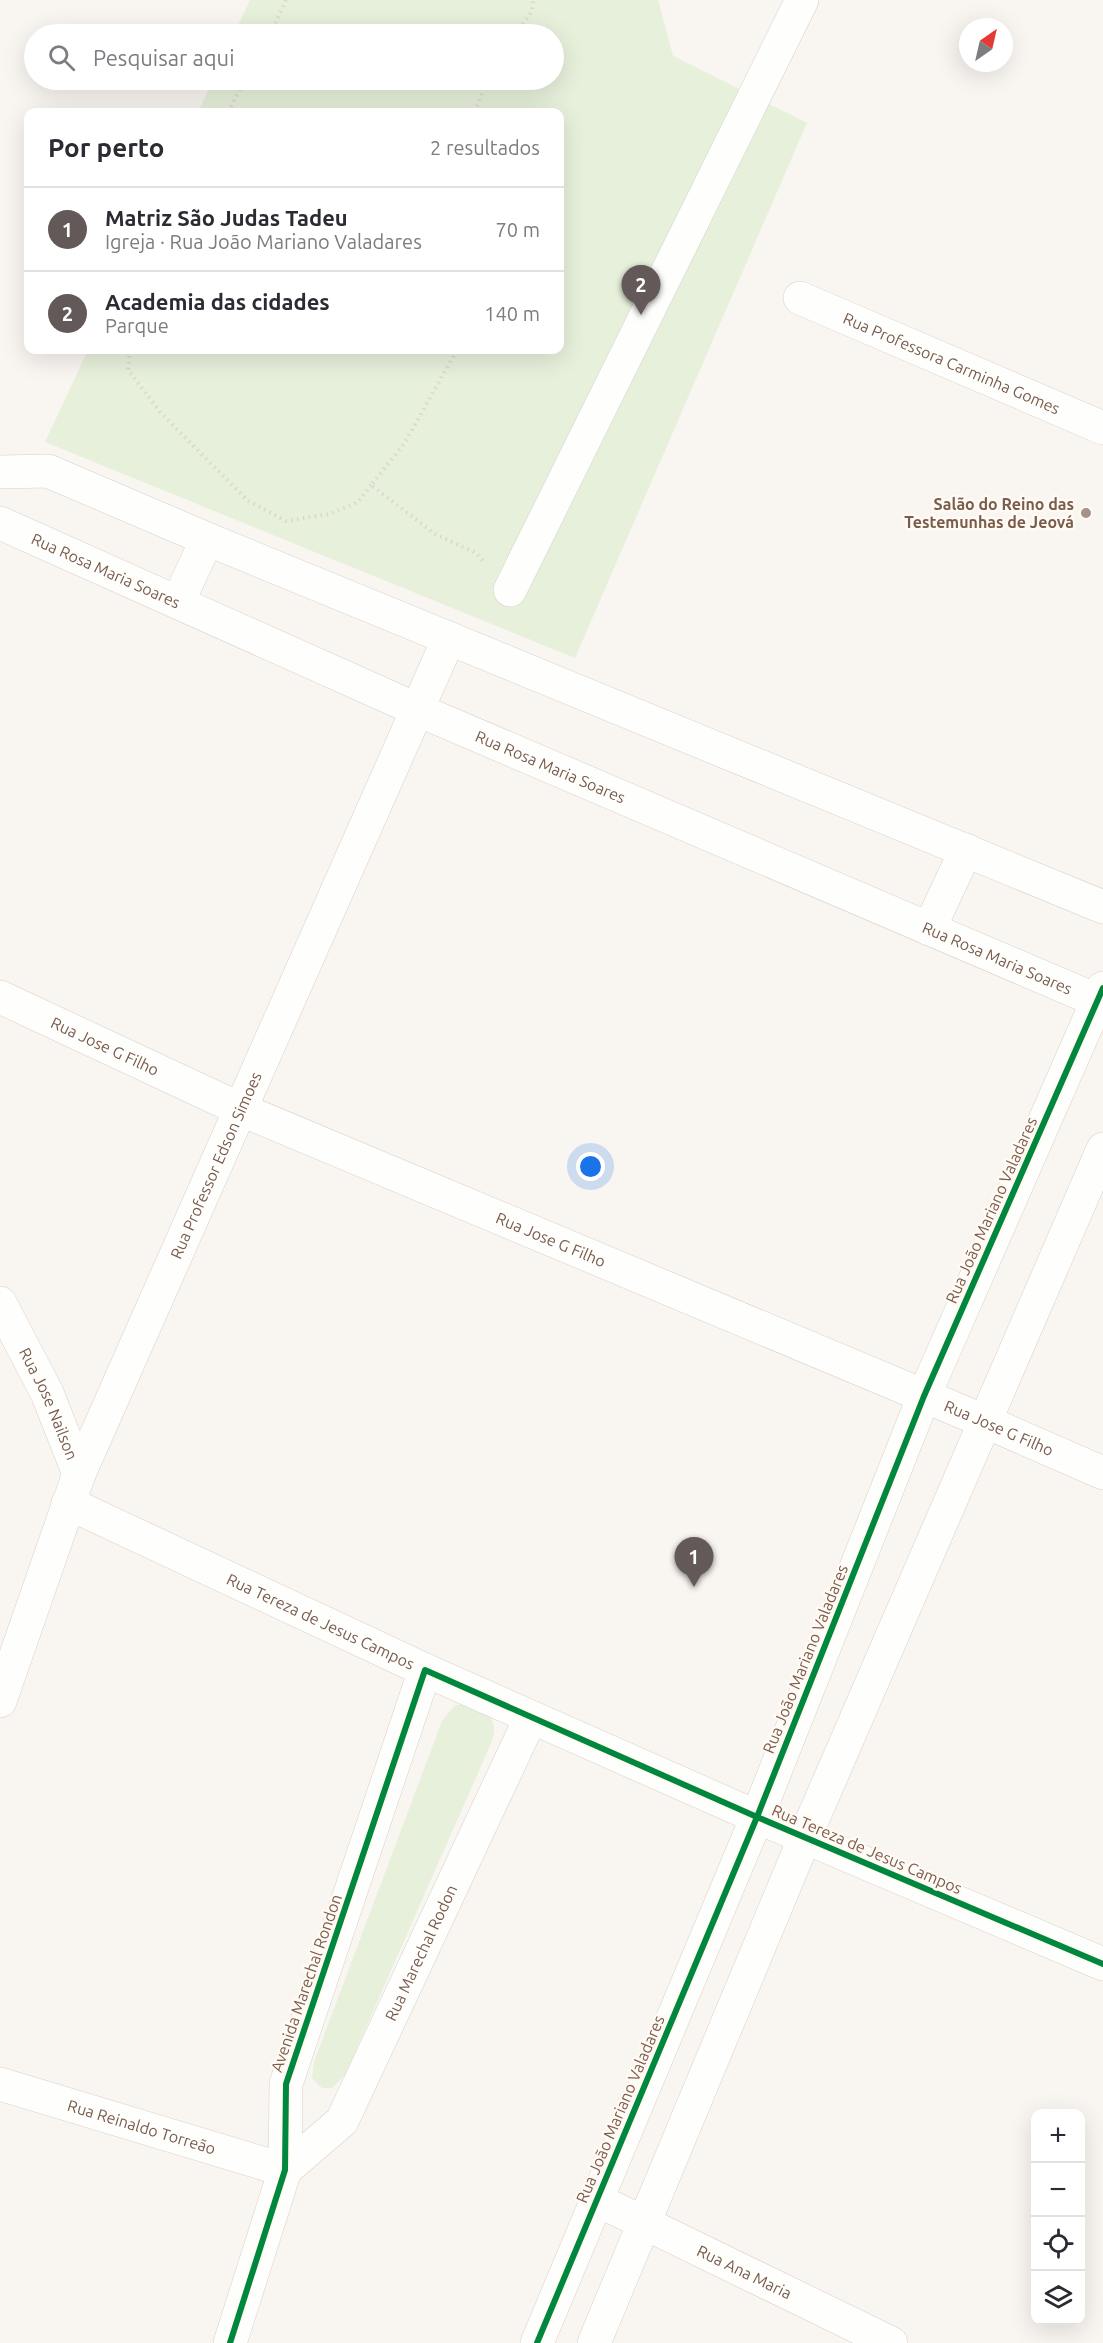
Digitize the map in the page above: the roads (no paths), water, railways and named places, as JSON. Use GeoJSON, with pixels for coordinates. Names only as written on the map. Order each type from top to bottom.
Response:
{"type":"FeatureCollection","features":[{"type":"Feature","properties":{"kind":"street"},"geometry":{"type":"LineString","coordinates":[[510,590],[802,0]]}},
{"type":"Feature","properties":{"kind":"street","name":"Rua Professora Carminha Gomes"},"geometry":{"type":"LineString","coordinates":[[800,298],[1103,428]]}},
{"type":"Feature","properties":{"kind":"street"},"geometry":{"type":"LineString","coordinates":[[1,472],[48,471],[207,539],[1103,907]]}},
{"type":"Feature","properties":{"kind":"street","name":"Rua Rosa Maria Soares"},"geometry":{"type":"LineString","coordinates":[[0,523],[418,710],[929,929],[1101,997]]}},
{"type":"Feature","properties":{"kind":"street"},"geometry":{"type":"LineString","coordinates":[[178,602],[207,539]]}},
{"type":"Feature","properties":{"kind":"street","name":"Rua Professor Edson Simoes"},"geometry":{"type":"LineString","coordinates":[[0,1701],[74,1489],[449,638]]}},
{"type":"Feature","properties":{"kind":"street"},"geometry":{"type":"LineString","coordinates":[[929,929],[966,850]]}},
{"type":"Feature","properties":{"kind":"street","name":"Rua João Mariano Valadares"},"geometry":{"type":"LineString","coordinates":[[537,2343],[757,1817],[924,1396],[1101,997]]}},
{"type":"Feature","properties":{"kind":"street","name":"Rua Jose G Filho"},"geometry":{"type":"LineString","coordinates":[[0,998],[242,1110],[1103,1473]]}},
{"type":"Feature","properties":{"kind":"street"},"geometry":{"type":"LineString","coordinates":[[594,2343],[805,1837],[1103,1149]]}},
{"type":"Feature","properties":{"kind":"street","name":"Rua Jose Nailson"},"geometry":{"type":"LineString","coordinates":[[0,1303],[47,1393],[74,1489]]}},
{"type":"Feature","properties":{"kind":"street","name":"Rua Tereza de Jesus Campos"},"geometry":{"type":"LineString","coordinates":[[74,1489],[424,1670],[757,1817],[1103,1964]]}},
{"type":"Feature","properties":{"kind":"street","name":"Avenida Marechal Rondon"},"geometry":{"type":"LineString","coordinates":[[230,2343],[285,2170],[286,2084],[424,1670]]}},
{"type":"Feature","properties":{"kind":"street","name":"Rua Marechal Rodon"},"geometry":{"type":"LineString","coordinates":[[285,2170],[342,2121],[531,1717]]}},
{"type":"Feature","properties":{"kind":"street","name":"Rua Reinaldo Torreão"},"geometry":{"type":"LineString","coordinates":[[0,2084],[285,2170]]}},
{"type":"Feature","properties":{"kind":"street","name":"Rua Ana Maria"},"geometry":{"type":"LineString","coordinates":[[597,2200],[891,2343]]}},
{"type":"Feature","properties":{"kind":"place","name":"Academia das cidades"},"geometry":{"type":"Point","coordinates":[641,315]}},
{"type":"Feature","properties":{"kind":"place","name":"Salão do Reino das Testemunhas de Jeová"},"geometry":{"type":"Point","coordinates":[1086,513]}},
{"type":"Feature","properties":{"kind":"place","name":"Matriz São Judas Tadeu"},"geometry":{"type":"Point","coordinates":[694,1587]}}]}
